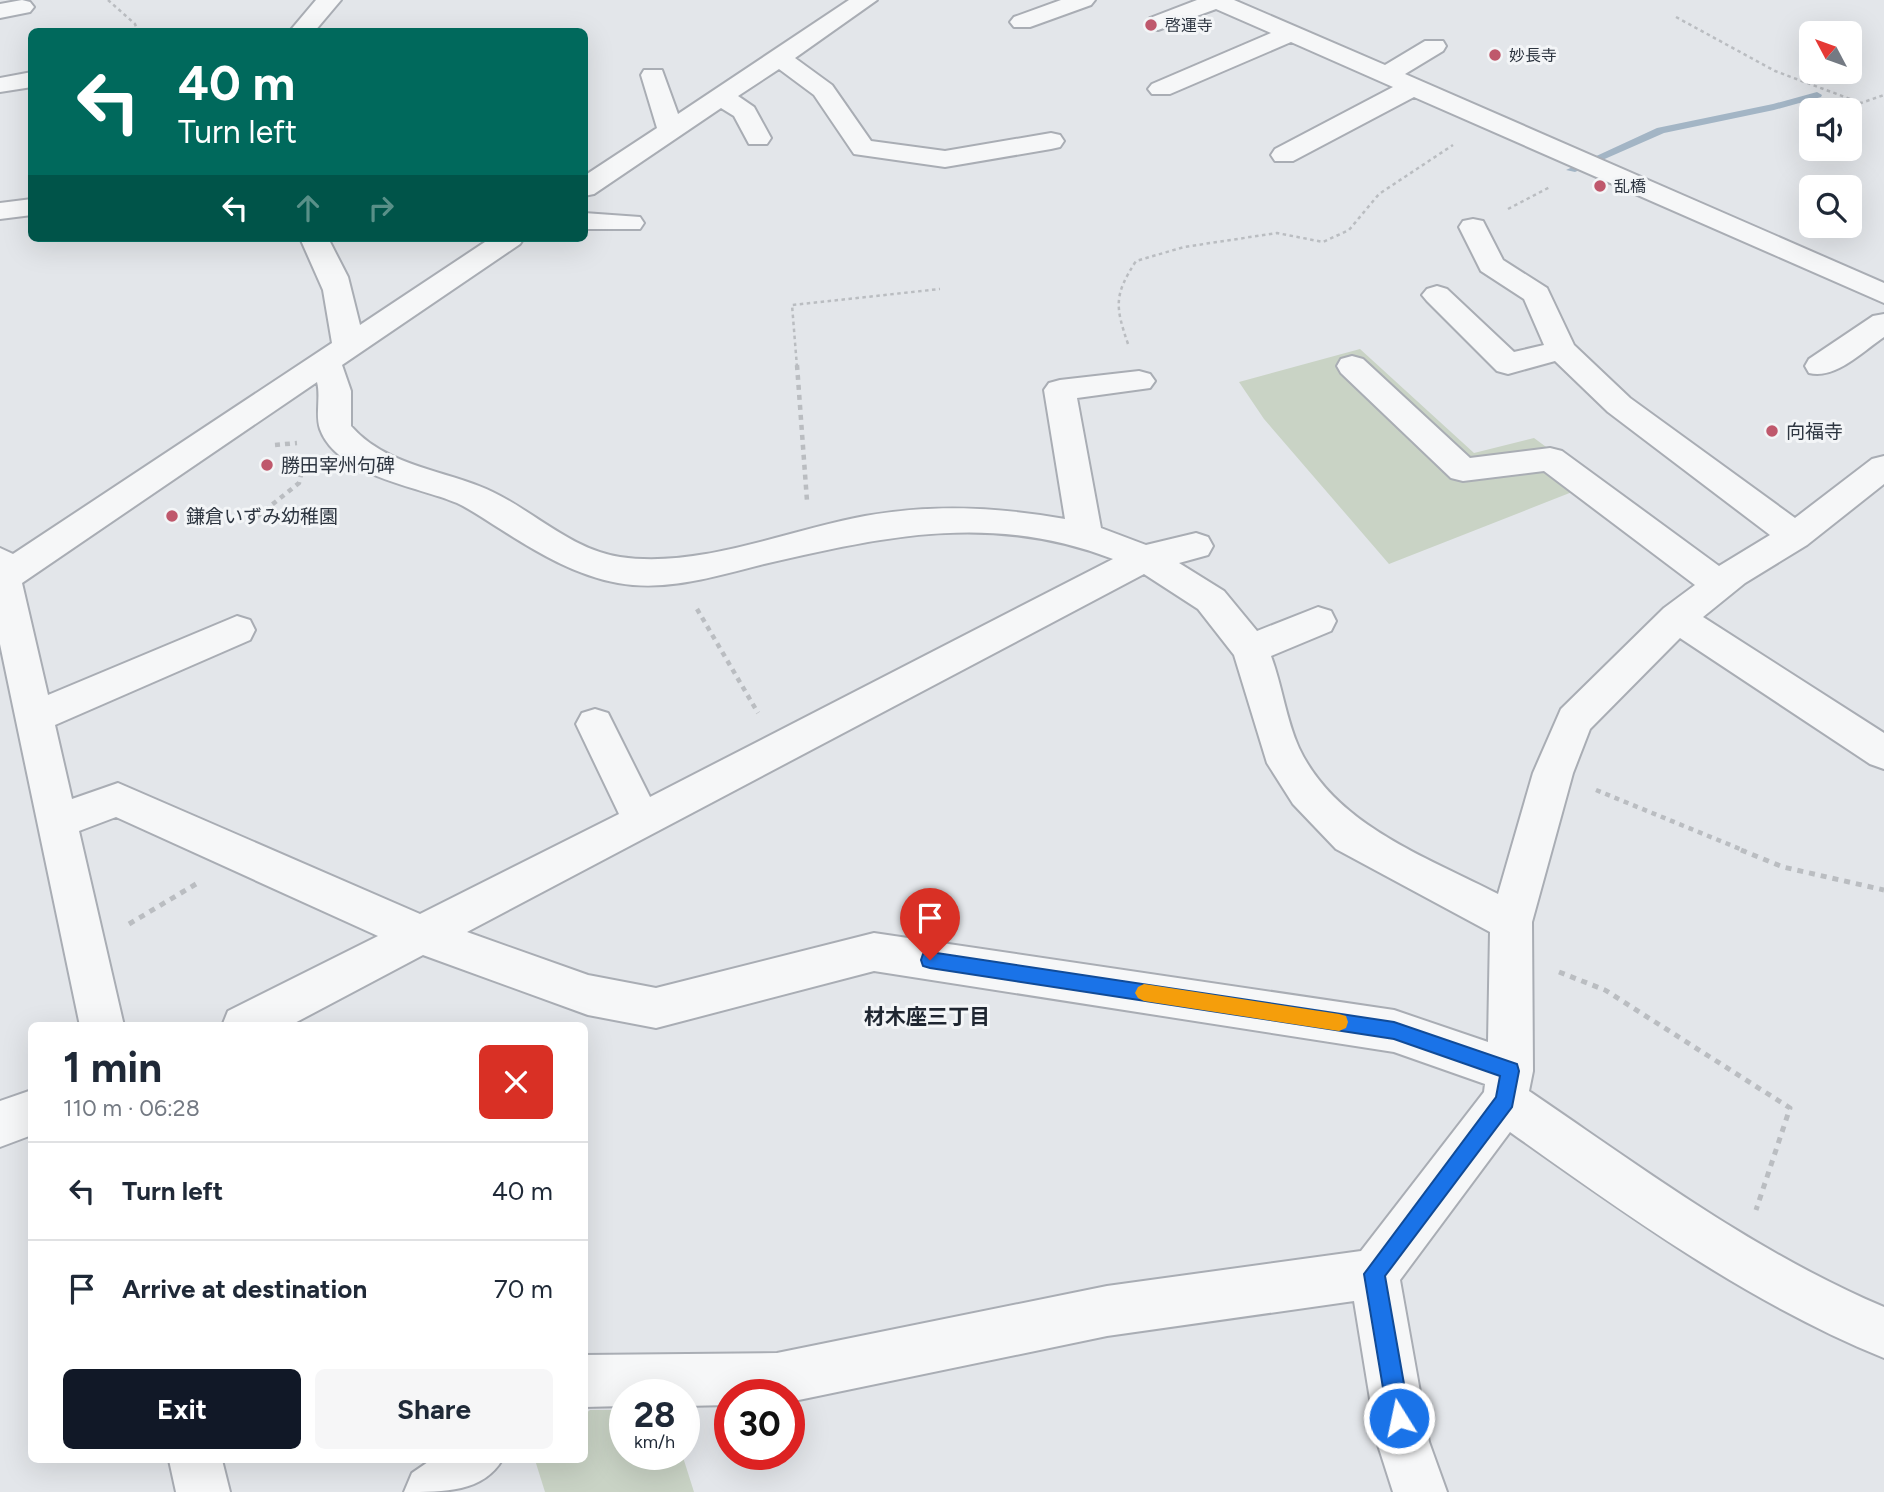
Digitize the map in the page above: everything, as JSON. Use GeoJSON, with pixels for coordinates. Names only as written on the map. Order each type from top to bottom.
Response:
{"type":"FeatureCollection","features":[{"type":"Feature","properties":{"kind":"street"},"geometry":{"type":"LineString","coordinates":[[304,28],[329,0]]}},
{"type":"Feature","properties":{"kind":"street"},"geometry":{"type":"LineString","coordinates":[[588,185],[866,0]]}},
{"type":"Feature","properties":{"kind":"street"},"geometry":{"type":"LineString","coordinates":[[1022,22],[1083,0]]}},
{"type":"Feature","properties":{"kind":"street"},"geometry":{"type":"LineString","coordinates":[[1158,23],[1231,3],[1290,34],[1884,294]]}},
{"type":"Feature","properties":{"kind":"street"},"geometry":{"type":"LineString","coordinates":[[1161,89],[1290,34]]}},
{"type":"Feature","properties":{"kind":"street"},"geometry":{"type":"LineString","coordinates":[[1385,75],[1434,46]]}},
{"type":"Feature","properties":{"kind":"street"},"geometry":{"type":"LineString","coordinates":[[780,58],[823,90],[863,148],[945,159],[1051,141]]}},
{"type":"Feature","properties":{"kind":"street"},"geometry":{"type":"LineString","coordinates":[[653,75],[671,131]]}},
{"type":"Feature","properties":{"kind":"street"},"geometry":{"type":"LineString","coordinates":[[0,85],[28,80]]}},
{"type":"Feature","properties":{"kind":"street"},"geometry":{"type":"LineString","coordinates":[[1284,155],[1413,88]]}},
{"type":"Feature","properties":{"kind":"street"},"geometry":{"type":"LineString","coordinates":[[721,97],[745,112],[758,138]]}},
{"type":"Feature","properties":{"kind":"street"},"geometry":{"type":"LineString","coordinates":[[990,125],[1005,149]]}},
{"type":"Feature","properties":{"kind":"street"},"geometry":{"type":"LineString","coordinates":[[0,211],[28,208]]}},
{"type":"Feature","properties":{"kind":"street"},"geometry":{"type":"LineString","coordinates":[[588,221],[630,223]]}},
{"type":"Feature","properties":{"kind":"street"},"geometry":{"type":"LineString","coordinates":[[1473,227],[1490,265],[1538,294],[1561,350],[1619,405],[1795,536]]}},
{"type":"Feature","properties":{"kind":"street"},"geometry":{"type":"LineString","coordinates":[[316,242],[333,269],[343,303],[336,354],[335,428],[351,447],[383,466],[470,495],[537,536],[583,558],[618,570],[666,572],[893,524],[963,518],[1019,523],[1085,535],[1145,558],[1211,600],[1250,649],[1262,681],[1281,752],[1307,792],[1350,838],[1511,938]]}},
{"type":"Feature","properties":{"kind":"street"},"geometry":{"type":"LineString","coordinates":[[101,1022],[1,573],[504,242]]}},
{"type":"Feature","properties":{"kind":"street"},"geometry":{"type":"LineString","coordinates":[[1437,295],[1508,364],[1561,350]]}},
{"type":"Feature","properties":{"kind":"street"},"geometry":{"type":"LineString","coordinates":[[1820,366],[1884,323]]}},
{"type":"Feature","properties":{"kind":"street"},"geometry":{"type":"LineString","coordinates":[[1352,366],[1463,470],[1550,459],[1720,584]]}},
{"type":"Feature","properties":{"kind":"street"},"geometry":{"type":"LineString","coordinates":[[1085,535],[1060,390],[1139,381]]}},
{"type":"Feature","properties":{"kind":"street"},"geometry":{"type":"LineString","coordinates":[[1420,1492],[1403,1442],[1374,1274],[1508,1086],[1511,938],[1553,774],[1574,720],[1677,618],[1720,584],[1795,536],[1884,467]]}},
{"type":"Feature","properties":{"kind":"street"},"geometry":{"type":"LineString","coordinates":[[252,1022],[780,750],[1145,558],[1196,546]]}},
{"type":"Feature","properties":{"kind":"street"},"geometry":{"type":"LineString","coordinates":[[1677,618],[1884,753]]}},
{"type":"Feature","properties":{"kind":"street"},"geometry":{"type":"LineString","coordinates":[[1250,649],[1318,621]]}},
{"type":"Feature","properties":{"kind":"street"},"geometry":{"type":"LineString","coordinates":[[33,718],[237,630]]}},
{"type":"Feature","properties":{"kind":"street"},"geometry":{"type":"LineString","coordinates":[[595,724],[642,821]]}},
{"type":"Feature","properties":{"kind":"street"},"geometry":{"type":"LineString","coordinates":[[58,821],[118,800],[421,935],[588,995],[656,1008],[874,952],[1394,1031],[1508,1086],[1740,1260],[1825,1310],[1884,1333]]}},
{"type":"Feature","properties":{"kind":"street"},"geometry":{"type":"LineString","coordinates":[[0,1124],[28,1114]]}},
{"type":"Feature","properties":{"kind":"street"},"geometry":{"type":"LineString","coordinates":[[588,1381],[777,1379],[1107,1311],[1374,1274]]}},
{"type":"Feature","properties":{"kind":"street"},"geometry":{"type":"LineString","coordinates":[[197,1463],[203,1492]]}},
{"type":"Feature","properties":{"kind":"street"},"geometry":{"type":"LineString","coordinates":[[431,1492],[471,1463]]}},
{"type":"Feature","properties":{"kind":"path"},"geometry":{"type":"LineString","coordinates":[[108,0],[136,28]]}},
{"type":"Feature","properties":{"kind":"path"},"geometry":{"type":"LineString","coordinates":[[1675,17],[1775,71],[1861,103],[1884,94]]}},
{"type":"Feature","properties":{"kind":"path"},"geometry":{"type":"LineString","coordinates":[[1139,381],[1117,310],[1117,289],[1136,261],[1184,247],[1277,233],[1323,242],[1349,230],[1379,194],[1489,121]]}},
{"type":"Feature","properties":{"kind":"path"},"geometry":{"type":"LineString","coordinates":[[1473,227],[1589,166]]}},
{"type":"Feature","properties":{"kind":"path"},"geometry":{"type":"LineString","coordinates":[[809,541],[792,305],[940,289]]}},
{"type":"Feature","properties":{"kind":"path"},"geometry":{"type":"LineString","coordinates":[[249,523],[299,483],[309,442],[335,428]]}},
{"type":"Feature","properties":{"kind":"path"},"geometry":{"type":"LineString","coordinates":[[666,572],[780,750]]}},
{"type":"Feature","properties":{"kind":"path"},"geometry":{"type":"LineString","coordinates":[[1553,774],[1783,867],[1884,890]]}},
{"type":"Feature","properties":{"kind":"path"},"geometry":{"type":"LineString","coordinates":[[86,950],[242,856]]}},
{"type":"Feature","properties":{"kind":"path"},"geometry":{"type":"LineString","coordinates":[[1511,938],[1605,990],[1790,1108],[1740,1260]]}},
{"type":"Feature","properties":{"kind":"green space"},"geometry":{"type":"Polygon","coordinates":[[[1360,349],[1474,453],[1534,438],[1595,483],[1389,564],[1264,419],[1239,382],[1360,349]]]}},
{"type":"Feature","properties":{"kind":"green space"},"geometry":{"type":"Polygon","coordinates":[[[609,1410],[609,1470],[687,1470],[694,1492],[545,1492],[536,1463],[588,1463],[588,1412],[609,1410]]]}},
{"type":"Feature","properties":{"kind":"waterway"},"geometry":{"type":"LineString","coordinates":[[1571,170],[1661,130],[1774,107],[1817,95]]}},
{"type":"Feature","properties":{"kind":"slow traffic"},"geometry":{"type":"LineString","coordinates":[[1144,993],[1339,1022]]}},
{"type":"Feature","properties":{"kind":"place","name":"啓運寺"},"geometry":{"type":"Point","coordinates":[1151,25]}},
{"type":"Feature","properties":{"kind":"place","name":"妙長寺"},"geometry":{"type":"Point","coordinates":[1495,55]}},
{"type":"Feature","properties":{"kind":"place","name":"乱橋"},"geometry":{"type":"Point","coordinates":[1600,186]}},
{"type":"Feature","properties":{"kind":"place","name":"向福寺"},"geometry":{"type":"Point","coordinates":[1772,431]}},
{"type":"Feature","properties":{"kind":"place","name":"勝田宰州句碑"},"geometry":{"type":"Point","coordinates":[267,465]}},
{"type":"Feature","properties":{"kind":"place","name":"鎌倉いずみ幼稚園"},"geometry":{"type":"Point","coordinates":[172,516]}},
{"type":"Feature","properties":{"kind":"district","name":"材木座三丁目"},"geometry":{"type":"Point","coordinates":[927,1017]}},
{"type":"Feature","properties":{"kind":"route"},"geometry":{"type":"LineString","coordinates":[[930,960],[1394,1031],[1510,1071],[1505,1101],[1374,1274],[1399,1418]]}}]}
